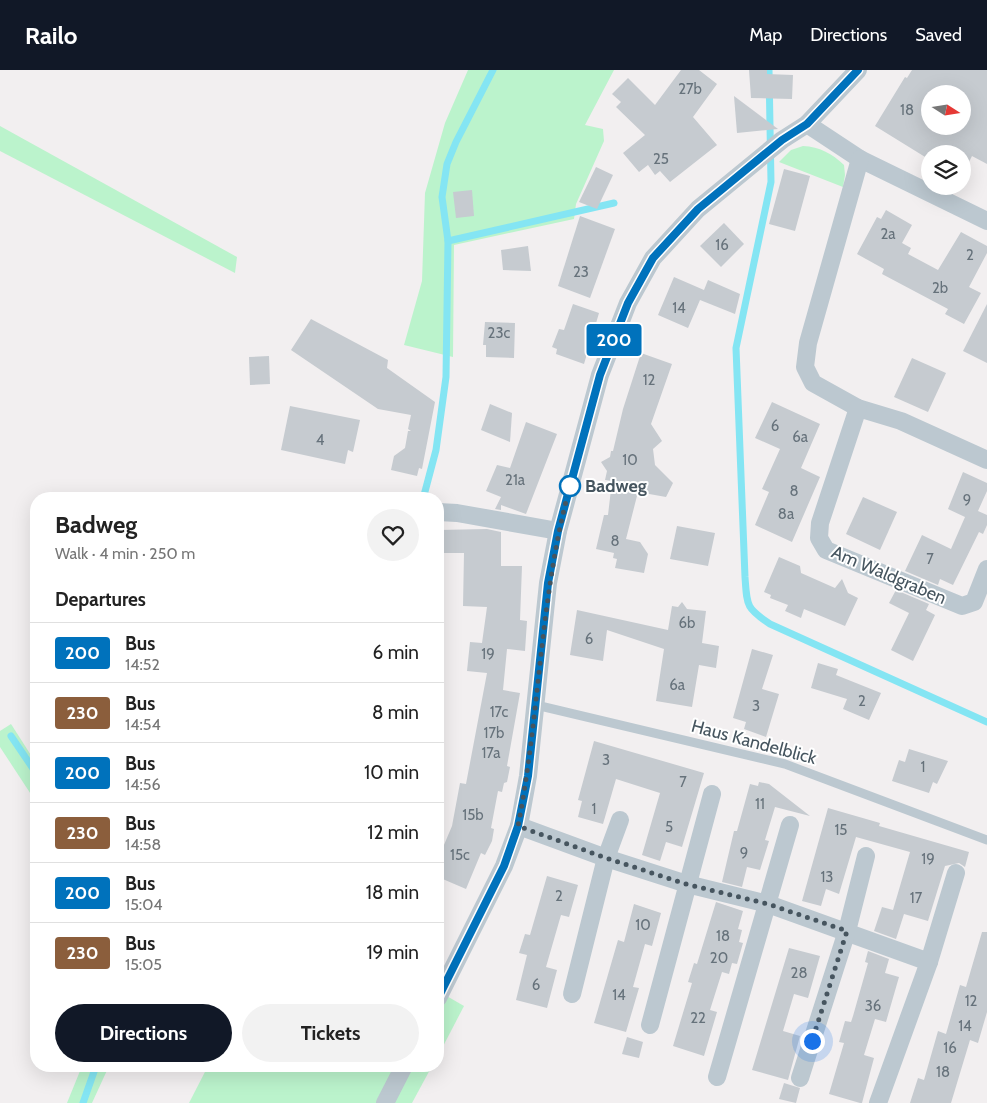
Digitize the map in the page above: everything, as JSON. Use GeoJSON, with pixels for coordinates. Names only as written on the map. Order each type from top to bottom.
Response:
{"type":"FeatureCollection","features":[{"type":"Feature","properties":{"kind":"street"},"geometry":{"type":"LineString","coordinates":[[444,986],[504,866],[518,826],[528,776],[548,583],[558,531],[600,375],[628,303],[653,258],[698,209],[782,140],[807,124],[858,70]]}},
{"type":"Feature","properties":{"kind":"street"},"geometry":{"type":"LineString","coordinates":[[807,124],[860,159],[987,221]]}},
{"type":"Feature","properties":{"kind":"street"},"geometry":{"type":"LineString","coordinates":[[860,159],[808,343],[805,367],[813,383],[858,408],[901,421],[987,460]]}},
{"type":"Feature","properties":{"kind":"street","name":"Am Waldgraben"},"geometry":{"type":"LineString","coordinates":[[858,408],[820,523],[819,538],[826,550],[962,606],[974,602],[987,569]]}},
{"type":"Feature","properties":{"kind":"street"},"geometry":{"type":"LineString","coordinates":[[444,512],[558,531]]}},
{"type":"Feature","properties":{"kind":"street"},"geometry":{"type":"LineString","coordinates":[[650,1025],[686,884],[712,794]]}},
{"type":"Feature","properties":{"kind":"street"},"geometry":{"type":"LineString","coordinates":[[572,994],[606,858],[620,820]]}},
{"type":"Feature","properties":{"kind":"street"},"geometry":{"type":"LineString","coordinates":[[717,1077],[790,825]]}},
{"type":"Feature","properties":{"kind":"street"},"geometry":{"type":"LineString","coordinates":[[518,826],[606,858],[686,884],[768,904],[929,962]]}},
{"type":"Feature","properties":{"kind":"street"},"geometry":{"type":"LineString","coordinates":[[800,1078],[847,931],[866,856]]}},
{"type":"Feature","properties":{"kind":"street"},"geometry":{"type":"LineString","coordinates":[[878,1103],[929,962],[956,873]]}},
{"type":"Feature","properties":{"kind":"street"},"geometry":{"type":"LineString","coordinates":[[386,1103],[401,1072]]}},
{"type":"Feature","properties":{"kind":"lane","name":"Haus Kandelblick"},"geometry":{"type":"LineString","coordinates":[[536,705],[785,764],[987,840]]}},
{"type":"Feature","properties":{"kind":"green space"},"geometry":{"type":"Polygon","coordinates":[[[468,70],[614,70],[585,125],[603,129],[604,141],[576,204],[574,219],[454,245],[453,357],[404,345],[422,281],[425,193],[445,123],[468,70]]]}},
{"type":"Feature","properties":{"kind":"green space"},"geometry":{"type":"Polygon","coordinates":[[[0,126],[237,257],[235,273],[0,151],[0,126]]]}},
{"type":"Feature","properties":{"kind":"green space"},"geometry":{"type":"Polygon","coordinates":[[[803,146],[825,151],[844,165],[843,187],[779,162],[791,150],[803,146]]]}},
{"type":"Feature","properties":{"kind":"green space"},"geometry":{"type":"Polygon","coordinates":[[[11,724],[30,754],[30,793],[0,747],[0,731],[11,724]]]}},
{"type":"Feature","properties":{"kind":"green space"},"geometry":{"type":"Polygon","coordinates":[[[444,994],[464,1006],[444,1044],[444,994]]]}},
{"type":"Feature","properties":{"kind":"green space"},"geometry":{"type":"Polygon","coordinates":[[[80,1072],[106,1072],[92,1103],[67,1103],[80,1072]]]}},
{"type":"Feature","properties":{"kind":"green space"},"geometry":{"type":"Polygon","coordinates":[[[205,1072],[429,1072],[412,1103],[189,1103],[205,1072]]]}},
{"type":"Feature","properties":{"kind":"building"},"geometry":{"type":"Polygon","coordinates":[[[681,70],[699,70],[717,84],[693,117],[717,145],[670,182],[660,171],[655,175],[648,165],[639,172],[623,153],[645,135],[616,107],[621,102],[612,94],[628,78],[655,105],[681,70]]]}},
{"type":"Feature","properties":{"kind":"building"},"geometry":{"type":"Polygon","coordinates":[[[749,70],[767,70],[767,74],[793,75],[792,99],[751,98],[749,70]]]}},
{"type":"Feature","properties":{"kind":"building"},"geometry":{"type":"Polygon","coordinates":[[[912,70],[987,70],[987,164],[972,156],[971,158],[971,145],[921,145],[921,154],[875,126],[905,77],[907,78],[912,70]]]}},
{"type":"Feature","properties":{"kind":"building"},"geometry":{"type":"Polygon","coordinates":[[[734,96],[778,129],[737,133],[734,96]]]}},
{"type":"Feature","properties":{"kind":"building"},"geometry":{"type":"Polygon","coordinates":[[[596,167],[613,175],[597,209],[579,202],[596,167]]]}},
{"type":"Feature","properties":{"kind":"building"},"geometry":{"type":"Polygon","coordinates":[[[784,169],[810,176],[795,231],[769,224],[784,169]]]}},
{"type":"Feature","properties":{"kind":"building"},"geometry":{"type":"Polygon","coordinates":[[[472,190],[474,216],[456,218],[453,192],[472,190]]]}},
{"type":"Feature","properties":{"kind":"building"},"geometry":{"type":"Polygon","coordinates":[[[886,210],[912,225],[902,243],[911,248],[908,254],[938,270],[961,232],[987,246],[987,253],[969,287],[981,293],[964,324],[945,314],[948,309],[882,274],[884,269],[857,254],[877,217],[881,219],[886,210]]]}},
{"type":"Feature","properties":{"kind":"building"},"geometry":{"type":"Polygon","coordinates":[[[580,216],[615,229],[590,298],[558,286],[580,216]]]}},
{"type":"Feature","properties":{"kind":"building"},"geometry":{"type":"Polygon","coordinates":[[[724,223],[744,244],[721,267],[700,246],[724,223]]]}},
{"type":"Feature","properties":{"kind":"building"},"geometry":{"type":"Polygon","coordinates":[[[528,246],[531,271],[503,270],[501,250],[528,246]]]}},
{"type":"Feature","properties":{"kind":"building"},"geometry":{"type":"Polygon","coordinates":[[[674,277],[704,290],[708,280],[740,294],[735,314],[700,300],[688,328],[658,315],[674,277]]]}},
{"type":"Feature","properties":{"kind":"building"},"geometry":{"type":"Polygon","coordinates":[[[573,304],[599,313],[584,364],[556,354],[557,349],[552,347],[559,329],[564,330],[573,304]]]}},
{"type":"Feature","properties":{"kind":"building"},"geometry":{"type":"Polygon","coordinates":[[[987,304],[987,363],[963,351],[987,304]]]}},
{"type":"Feature","properties":{"kind":"building"},"geometry":{"type":"Polygon","coordinates":[[[311,319],[388,360],[387,368],[435,402],[422,469],[419,468],[417,476],[391,470],[394,456],[405,448],[408,431],[411,431],[408,429],[411,415],[378,409],[291,350],[311,319]]]}},
{"type":"Feature","properties":{"kind":"building"},"geometry":{"type":"Polygon","coordinates":[[[485,322],[515,323],[514,358],[486,357],[486,345],[483,345],[485,322]]]}},
{"type":"Feature","properties":{"kind":"building"},"geometry":{"type":"Polygon","coordinates":[[[641,353],[672,364],[651,424],[662,441],[653,449],[655,465],[673,483],[666,497],[638,492],[626,539],[640,542],[648,554],[644,573],[615,568],[617,559],[613,558],[614,553],[596,549],[604,515],[608,515],[612,481],[605,480],[607,471],[601,462],[610,457],[611,451],[613,451],[623,409],[641,353]]]}},
{"type":"Feature","properties":{"kind":"building"},"geometry":{"type":"Polygon","coordinates":[[[269,356],[270,384],[250,385],[249,357],[269,356]]]}},
{"type":"Feature","properties":{"kind":"building"},"geometry":{"type":"Polygon","coordinates":[[[912,358],[946,373],[928,412],[894,397],[912,358]]]}},
{"type":"Feature","properties":{"kind":"building"},"geometry":{"type":"Polygon","coordinates":[[[772,402],[820,424],[801,468],[820,477],[792,542],[755,525],[769,492],[762,489],[780,449],[755,438],[772,402]]]}},
{"type":"Feature","properties":{"kind":"building"},"geometry":{"type":"Polygon","coordinates":[[[490,404],[512,413],[510,442],[481,430],[490,404]]]}},
{"type":"Feature","properties":{"kind":"building"},"geometry":{"type":"Polygon","coordinates":[[[290,406],[360,420],[353,452],[348,450],[345,464],[281,450],[290,406]]]}},
{"type":"Feature","properties":{"kind":"building"},"geometry":{"type":"Polygon","coordinates":[[[526,422],[557,434],[526,514],[501,505],[501,510],[495,509],[501,497],[486,491],[497,465],[510,468],[526,422]]]}},
{"type":"Feature","properties":{"kind":"building"},"geometry":{"type":"Polygon","coordinates":[[[963,472],[987,483],[987,491],[978,511],[987,515],[987,525],[983,534],[979,532],[953,585],[940,579],[938,585],[905,571],[922,535],[951,549],[965,517],[948,509],[963,472]]]}},
{"type":"Feature","properties":{"kind":"building"},"geometry":{"type":"Polygon","coordinates":[[[863,497],[897,512],[880,550],[846,534],[863,497]]]}},
{"type":"Feature","properties":{"kind":"building"},"geometry":{"type":"Polygon","coordinates":[[[677,526],[715,533],[708,566],[670,559],[677,526]]]}},
{"type":"Feature","properties":{"kind":"building"},"geometry":{"type":"Polygon","coordinates":[[[487,529],[501,532],[501,566],[522,566],[520,620],[527,621],[525,651],[507,649],[503,690],[520,693],[507,766],[510,767],[507,782],[504,783],[502,792],[498,791],[491,828],[494,829],[492,841],[485,855],[481,853],[466,889],[444,880],[444,845],[452,826],[460,783],[466,784],[487,673],[467,671],[470,642],[482,643],[487,607],[463,606],[464,553],[444,553],[444,530],[487,529]]]}},
{"type":"Feature","properties":{"kind":"building"},"geometry":{"type":"Polygon","coordinates":[[[779,557],[800,566],[801,573],[835,588],[842,579],[848,593],[858,598],[845,626],[804,609],[801,618],[785,611],[788,605],[770,598],[771,595],[764,592],[779,557]]]}},
{"type":"Feature","properties":{"kind":"building"},"geometry":{"type":"Polygon","coordinates":[[[896,590],[929,604],[926,610],[935,615],[913,661],[891,650],[909,613],[889,603],[896,590]]]}},
{"type":"Feature","properties":{"kind":"building"},"geometry":{"type":"Polygon","coordinates":[[[682,602],[687,609],[706,611],[702,643],[719,646],[716,668],[699,665],[692,707],[656,701],[664,649],[607,630],[603,661],[570,655],[577,610],[668,630],[672,606],[678,607],[682,602]]]}},
{"type":"Feature","properties":{"kind":"building"},"geometry":{"type":"Polygon","coordinates":[[[752,649],[773,655],[762,689],[779,694],[766,737],[744,729],[746,722],[733,718],[752,649]]]}},
{"type":"Feature","properties":{"kind":"building"},"geometry":{"type":"Polygon","coordinates":[[[818,663],[838,669],[836,675],[881,693],[869,720],[843,709],[847,699],[811,688],[818,663]]]}},
{"type":"Feature","properties":{"kind":"building"},"geometry":{"type":"Polygon","coordinates":[[[594,741],[704,773],[682,847],[666,842],[660,861],[642,855],[660,793],[616,779],[603,824],[578,817],[582,801],[578,800],[594,741]]]}},
{"type":"Feature","properties":{"kind":"building"},"geometry":{"type":"Polygon","coordinates":[[[909,749],[948,761],[937,784],[933,782],[929,793],[892,781],[899,760],[905,762],[909,749]]]}},
{"type":"Feature","properties":{"kind":"building"},"geometry":{"type":"Polygon","coordinates":[[[759,782],[769,784],[810,816],[775,807],[765,840],[769,841],[760,870],[747,867],[742,887],[722,882],[734,831],[737,831],[750,784],[758,786],[759,782]]]}},
{"type":"Feature","properties":{"kind":"building"},"geometry":{"type":"Polygon","coordinates":[[[828,808],[880,823],[879,826],[969,852],[965,867],[959,863],[945,866],[928,921],[904,914],[896,939],[874,931],[882,907],[893,910],[910,852],[856,837],[839,894],[826,889],[821,906],[802,901],[828,808]]]}},
{"type":"Feature","properties":{"kind":"building"},"geometry":{"type":"Polygon","coordinates":[[[547,876],[578,885],[569,917],[561,915],[546,967],[557,970],[547,1008],[516,1000],[527,955],[519,953],[525,934],[530,935],[547,876]]]}},
{"type":"Feature","properties":{"kind":"building"},"geometry":{"type":"Polygon","coordinates":[[[716,902],[743,911],[738,929],[742,930],[739,942],[743,943],[737,964],[732,963],[729,974],[722,972],[710,1010],[717,1012],[704,1056],[673,1046],[692,983],[688,982],[694,963],[697,964],[716,902]]]}},
{"type":"Feature","properties":{"kind":"building"},"geometry":{"type":"Polygon","coordinates":[[[634,904],[661,913],[652,946],[645,944],[633,987],[639,988],[626,1032],[594,1023],[618,940],[624,942],[634,904]]]}},
{"type":"Feature","properties":{"kind":"building"},"geometry":{"type":"Polygon","coordinates":[[[982,932],[987,932],[987,1012],[978,1043],[970,1040],[951,1103],[910,1103],[918,1078],[924,1080],[938,1031],[946,1034],[960,985],[966,987],[982,932]]]}},
{"type":"Feature","properties":{"kind":"building"},"geometry":{"type":"Polygon","coordinates":[[[789,948],[820,956],[808,998],[794,994],[783,1031],[800,1036],[788,1080],[752,1070],[789,948]]]}},
{"type":"Feature","properties":{"kind":"building"},"geometry":{"type":"Polygon","coordinates":[[[868,951],[889,959],[885,973],[899,977],[886,1022],[875,1019],[864,1055],[874,1058],[862,1103],[860,1103],[829,1094],[844,1043],[839,1042],[845,1021],[851,1022],[853,1016],[868,963],[865,962],[868,951]]]}},
{"type":"Feature","properties":{"kind":"building"},"geometry":{"type":"Polygon","coordinates":[[[627,1037],[643,1042],[639,1058],[622,1054],[627,1037]]]}},
{"type":"Feature","properties":{"kind":"building"},"geometry":{"type":"Polygon","coordinates":[[[784,1083],[800,1088],[796,1103],[779,1099],[784,1083]]]}},
{"type":"Feature","properties":{"kind":"waterway"},"geometry":{"type":"LineString","coordinates":[[425,492],[436,450],[446,377],[448,241],[442,197],[447,164],[456,142],[493,70]]}},
{"type":"Feature","properties":{"kind":"waterway"},"geometry":{"type":"LineString","coordinates":[[769,70],[771,182],[736,348],[747,600],[752,610],[770,624],[987,722]]}},
{"type":"Feature","properties":{"kind":"waterway"},"geometry":{"type":"LineString","coordinates":[[448,241],[614,203]]}},
{"type":"Feature","properties":{"kind":"waterway"},"geometry":{"type":"LineString","coordinates":[[11,736],[30,764]]}},
{"type":"Feature","properties":{"kind":"waterway"},"geometry":{"type":"LineString","coordinates":[[83,1103],[94,1072]]}},
{"type":"Feature","properties":{"kind":"bus line","name":"200"},"geometry":{"type":"LineString","coordinates":[[444,986],[504,866],[518,826],[528,776],[548,583],[558,531],[600,375],[628,303],[653,258],[698,209],[782,140],[807,124],[858,70]]}},
{"type":"Feature","properties":{"kind":"place","name":"Badweg"},"geometry":{"type":"Point","coordinates":[570,486]}},
{"type":"Feature","properties":{"kind":"route"},"geometry":{"type":"LineString","coordinates":[[570,486],[558,531],[548,583],[528,776],[518,826],[606,858],[686,884],[768,904],[847,931],[812,1041]]}}]}
